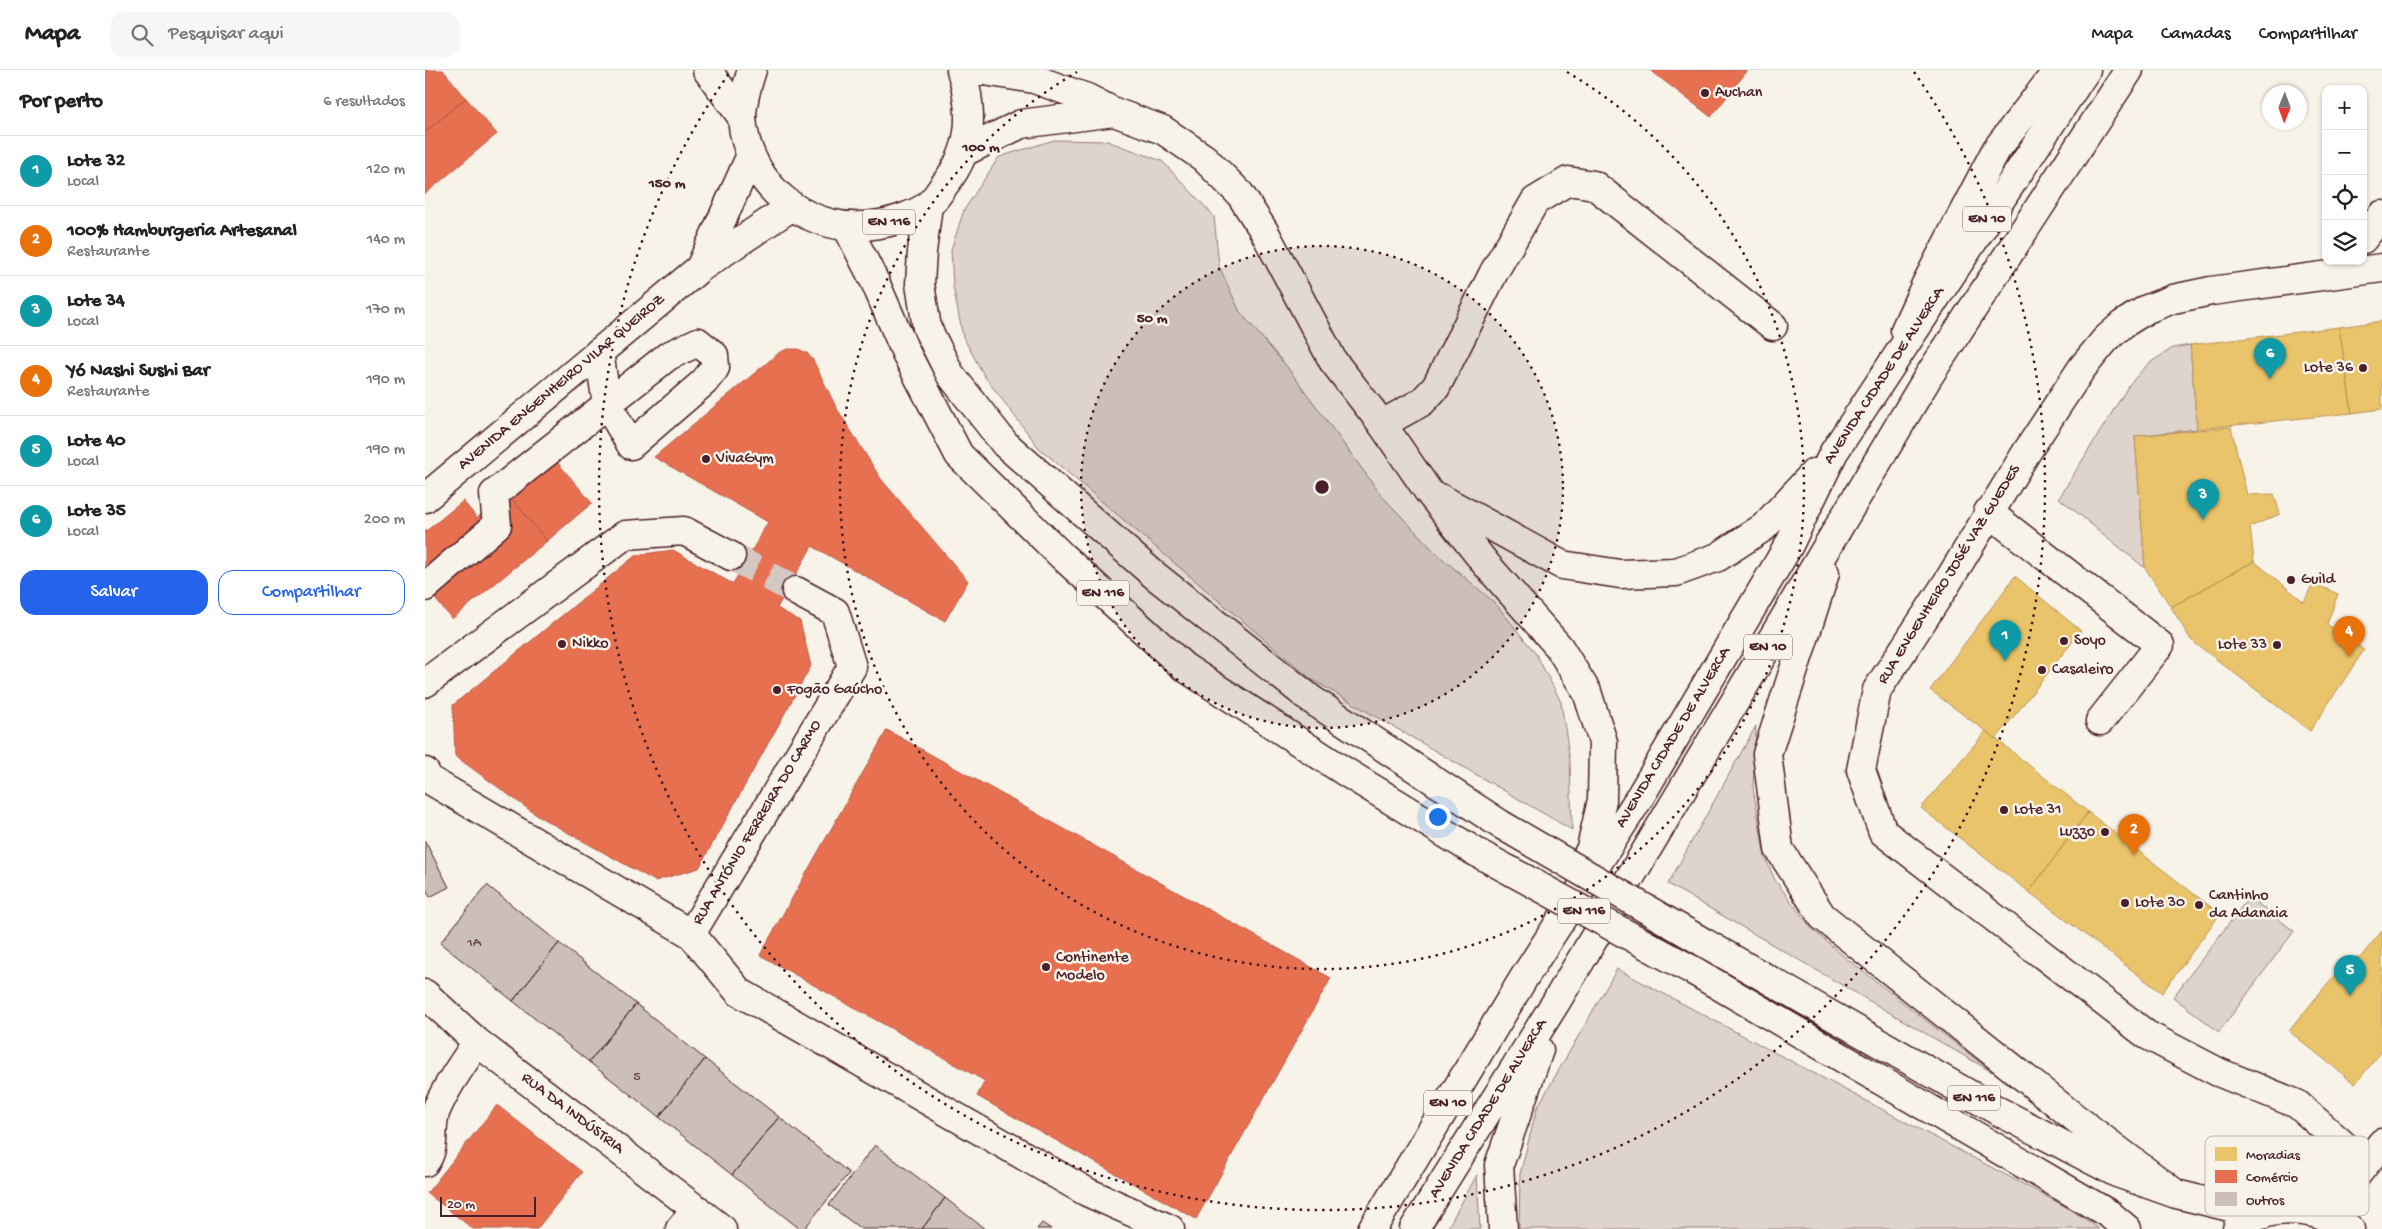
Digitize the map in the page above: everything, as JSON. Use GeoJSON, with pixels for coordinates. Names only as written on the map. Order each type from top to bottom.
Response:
{"type":"FeatureCollection","features":[{"type":"Feature","properties":{"kind":"main road"},"geometry":{"type":"LineString","coordinates":[[707,70],[742,117]]}},
{"type":"Feature","properties":{"kind":"main road","name":"EN 116"},"geometry":{"type":"LineString","coordinates":[[752,70],[745,89],[742,117],[747,143],[756,168],[771,189],[791,207],[817,221],[847,227],[870,226],[892,222],[928,205],[952,176],[964,152],[970,123],[969,94],[961,70]]}},
{"type":"Feature","properties":{"kind":"main road"},"geometry":{"type":"LineString","coordinates":[[978,70],[1034,79],[1087,98],[1114,112],[1163,130],[1204,158],[1240,194],[1264,231],[1333,361],[1382,424],[1428,491],[1486,564],[1559,647],[1587,692],[1603,742],[1602,800],[1591,848],[1525,976]]}},
{"type":"Feature","properties":{"kind":"main road"},"geometry":{"type":"LineString","coordinates":[[1888,368],[1925,284],[1996,150],[2058,70]]}},
{"type":"Feature","properties":{"kind":"main road","name":"AVENIDA CIDADE DE ALVERCA"},"geometry":{"type":"LineString","coordinates":[[1371,1229],[1525,976],[1638,800],[1789,545],[1833,452],[2086,70]]}},
{"type":"Feature","properties":{"kind":"main road","name":"AVENIDA CIDADE DE ALVERCA"},"geometry":{"type":"LineString","coordinates":[[1415,1229],[1556,1002],[1840,528],[1928,377],[2129,70]]}},
{"type":"Feature","properties":{"kind":"main road"},"geometry":{"type":"LineString","coordinates":[[964,152],[1021,124],[1114,112]]}},
{"type":"Feature","properties":{"kind":"main road","name":"AVENIDA ENGENHEIRO VILAR QUEIROZ"},"geometry":{"type":"LineString","coordinates":[[699,268],[751,155]]}},
{"type":"Feature","properties":{"kind":"main road"},"geometry":{"type":"LineString","coordinates":[[1382,424],[1422,402],[1436,387],[1494,272],[1535,201],[1568,181],[1594,185],[1773,326]]}},
{"type":"Feature","properties":{"kind":"main road","name":"EN 116"},"geometry":{"type":"LineString","coordinates":[[928,205],[921,252],[920,284],[927,328],[950,374],[1005,444],[1153,574],[1312,700],[1500,824],[2000,1112],[2117,1173],[2177,1194],[2205,1201]]}},
{"type":"Feature","properties":{"kind":"main road","name":"AVENIDA ENGENHEIRO VILAR QUEIROZ"},"geometry":{"type":"LineString","coordinates":[[425,498],[699,268],[791,207]]}},
{"type":"Feature","properties":{"kind":"main road"},"geometry":{"type":"LineString","coordinates":[[2367,234],[2382,215]]}},
{"type":"Feature","properties":{"kind":"main road","name":"EN 116"},"geometry":{"type":"LineString","coordinates":[[847,227],[875,282],[906,353],[959,455],[1062,556],[1184,667],[1344,771],[1474,851],[1694,971],[2109,1214],[2127,1229]]}},
{"type":"Feature","properties":{"kind":"main road","name":"RUA ENGENHEIRO JOSÉ VAZ GUEDES"},"geometry":{"type":"LineString","coordinates":[[2333,1136],[2297,1104],[2217,1072],[2147,1035],[1883,832],[1861,770],[1877,690],[1947,583],[1989,512],[2082,368],[2106,339],[2123,324],[2147,308],[2173,299],[2342,267],[2382,268]]}},
{"type":"Feature","properties":{"kind":"main road"},"geometry":{"type":"LineString","coordinates":[[425,586],[497,525],[494,494],[607,404],[668,356],[698,342],[713,355],[715,368],[704,382],[631,445],[607,404],[599,352]]}},
{"type":"Feature","properties":{"kind":"main road"},"geometry":{"type":"LineString","coordinates":[[1428,491],[1562,565],[1620,574],[1676,572],[1717,557],[1765,527],[1833,452]]}},
{"type":"Feature","properties":{"kind":"main road"},"geometry":{"type":"LineString","coordinates":[[1989,512],[2160,645],[2100,721]]}},
{"type":"Feature","properties":{"kind":"main road"},"geometry":{"type":"LineString","coordinates":[[1840,528],[1767,754],[1779,848],[1822,916],[2074,1118],[2177,1194]]}},
{"type":"Feature","properties":{"kind":"main road"},"geometry":{"type":"LineString","coordinates":[[426,681],[625,535],[684,531],[731,556]]}},
{"type":"Feature","properties":{"kind":"main road","name":"RUA ANTÓNIO FERREIRA DO CARMO"},"geometry":{"type":"LineString","coordinates":[[426,777],[691,934],[851,667],[835,612],[795,591]]}},
{"type":"Feature","properties":{"kind":"main road"},"geometry":{"type":"LineString","coordinates":[[691,934],[739,992],[1087,1192],[1170,1229]]}},
{"type":"Feature","properties":{"kind":"main road","name":"RUA DA INDÚSTRIA"},"geometry":{"type":"LineString","coordinates":[[425,994],[477,1042],[688,1219],[722,1229]]}},
{"type":"Feature","properties":{"kind":"main road"},"geometry":{"type":"LineString","coordinates":[[1503,1229],[1499,1165],[1556,1002]]}},
{"type":"Feature","properties":{"kind":"main road"},"geometry":{"type":"LineString","coordinates":[[425,1162],[430,1156],[435,1114],[450,1083],[477,1042]]}},
{"type":"Feature","properties":{"kind":"main road"},"geometry":{"type":"LineString","coordinates":[[2369,1159],[2382,1143]]}},
{"type":"Feature","properties":{"kind":"main road"},"geometry":{"type":"LineString","coordinates":[[2237,1229],[2260,1216]]}},
{"type":"Feature","properties":{"kind":"main road"},"geometry":{"type":"LineString","coordinates":[[2325,1216],[2337,1220],[2350,1229]]}},
{"type":"Feature","properties":{"kind":"shaded area"},"geometry":{"type":"Polygon","coordinates":[[[1054,140],[1107,141],[1162,161],[1214,216],[1219,266],[1240,312],[1288,368],[1382,496],[1436,553],[1495,603],[1536,654],[1561,702],[1570,761],[1572,830],[1311,679],[1039,448],[985,377],[963,337],[953,286],[951,250],[964,210],[999,157],[1054,140]]]}},
{"type":"Feature","properties":{"kind":"shaded area"},"geometry":{"type":"Polygon","coordinates":[[[2190,345],[2197,429],[2135,436],[2145,568],[2059,498],[2129,385],[2148,364],[2173,348],[2190,345]]]}},
{"type":"Feature","properties":{"kind":"shaded area"},"geometry":{"type":"Polygon","coordinates":[[[1756,726],[1753,788],[1765,857],[1775,880],[1811,928],[1846,958],[1992,1072],[1668,884],[1756,726]]]}},
{"type":"Feature","properties":{"kind":"shaded area"},"geometry":{"type":"Polygon","coordinates":[[[2249,897],[2294,931],[2219,1032],[2173,997],[2249,897]]]}},
{"type":"Feature","properties":{"kind":"shaded area"},"geometry":{"type":"Polygon","coordinates":[[[1617,969],[2072,1210],[2099,1229],[1519,1229],[1520,1174],[1537,1108],[1617,969]]]}},
{"type":"Feature","properties":{"kind":"shaded area"},"geometry":{"type":"Polygon","coordinates":[[[1477,1175],[1480,1229],[1447,1229],[1477,1175]]]}},
{"type":"Feature","properties":{"kind":"building: Moradias","name":"Lote 36"},"geometry":{"type":"Polygon","coordinates":[[[2382,321],[2382,409],[2352,413],[2339,327],[2382,321]]]}},
{"type":"Feature","properties":{"kind":"building: Moradias"},"geometry":{"type":"Polygon","coordinates":[[[2339,327],[2352,413],[2197,429],[2190,345],[2339,327]]]}},
{"type":"Feature","properties":{"kind":"building: Moradias"},"geometry":{"type":"Polygon","coordinates":[[[2231,427],[2247,495],[2274,494],[2280,514],[2250,527],[2254,561],[2171,607],[2145,568],[2135,436],[2231,427]]]}},
{"type":"Feature","properties":{"kind":"building: Moradias","name":"Lote 33"},"geometry":{"type":"Polygon","coordinates":[[[2254,561],[2304,602],[2313,583],[2338,594],[2327,624],[2364,650],[2310,731],[2191,640],[2171,607],[2254,561]]]}},
{"type":"Feature","properties":{"kind":"building: Moradias"},"geometry":{"type":"Polygon","coordinates":[[[2015,576],[2081,631],[1996,739],[1930,690],[2015,576]]]}},
{"type":"Feature","properties":{"kind":"building: Moradias","name":"Lote 31"},"geometry":{"type":"Polygon","coordinates":[[[1986,731],[2088,812],[2029,892],[1921,808],[1986,731]]]}},
{"type":"Feature","properties":{"kind":"building: Moradias","name":"Lote 30"},"geometry":{"type":"Polygon","coordinates":[[[2088,812],[2220,914],[2162,993],[2029,892],[2088,812]]]}},
{"type":"Feature","properties":{"kind":"building: Moradias"},"geometry":{"type":"Polygon","coordinates":[[[2382,931],[2382,1051],[2355,1084],[2289,1031],[2349,957],[2353,961],[2356,957],[2359,959],[2382,931]]]}},
{"type":"Feature","properties":{"kind":"building: Comércio"},"geometry":{"type":"Polygon","coordinates":[[[425,70],[443,70],[466,98],[425,132],[425,70]]]}},
{"type":"Feature","properties":{"kind":"building: Comércio","name":"Auchan"},"geometry":{"type":"Polygon","coordinates":[[[1650,70],[1748,70],[1711,117],[1650,70]]]}},
{"type":"Feature","properties":{"kind":"building: Comércio"},"geometry":{"type":"Polygon","coordinates":[[[466,98],[497,134],[425,194],[425,132],[466,98]]]}},
{"type":"Feature","properties":{"kind":"building: Comércio"},"geometry":{"type":"Polygon","coordinates":[[[788,349],[798,349],[807,353],[813,360],[836,407],[881,479],[968,581],[945,621],[812,546],[777,608],[800,621],[811,666],[699,868],[655,881],[538,816],[455,756],[453,705],[636,555],[673,550],[733,584],[768,522],[654,457],[780,352],[788,349]]]}},
{"type":"Feature","properties":{"kind":"building: Comércio"},"geometry":{"type":"Polygon","coordinates":[[[552,456],[592,503],[547,541],[507,493],[552,456]]]}},
{"type":"Feature","properties":{"kind":"building: Comércio"},"geometry":{"type":"Polygon","coordinates":[[[507,493],[547,541],[452,619],[425,587],[425,532],[463,501],[477,518],[507,493]]]}},
{"type":"Feature","properties":{"kind":"building: Comércio","name":"Continente Modelo"},"geometry":{"type":"Polygon","coordinates":[[[887,730],[1331,978],[1196,1219],[977,1096],[985,1081],[760,955],[887,730]]]}},
{"type":"Feature","properties":{"kind":"building: Comércio"},"geometry":{"type":"Polygon","coordinates":[[[497,1105],[582,1172],[537,1229],[473,1229],[427,1193],[497,1105]]]}},
{"type":"Feature","properties":{"kind":"building: Outros"},"geometry":{"type":"Polygon","coordinates":[[[425,841],[449,887],[430,897],[425,887],[425,841]]]}},
{"type":"Feature","properties":{"kind":"building: Outros"},"geometry":{"type":"Polygon","coordinates":[[[487,885],[559,943],[513,1001],[440,943],[487,885]]]}},
{"type":"Feature","properties":{"kind":"building: Outros"},"geometry":{"type":"Polygon","coordinates":[[[559,943],[636,1004],[589,1062],[513,1001],[559,943]]]}},
{"type":"Feature","properties":{"kind":"building: Outros"},"geometry":{"type":"Polygon","coordinates":[[[636,1004],[705,1059],[659,1117],[589,1062],[636,1004]]]}},
{"type":"Feature","properties":{"kind":"building: Outros"},"geometry":{"type":"Polygon","coordinates":[[[705,1059],[779,1117],[732,1175],[659,1117],[705,1059]]]}},
{"type":"Feature","properties":{"kind":"building: Outros"},"geometry":{"type":"Polygon","coordinates":[[[779,1117],[849,1173],[804,1229],[800,1229],[732,1175],[779,1117]]]}},
{"type":"Feature","properties":{"kind":"building: Outros"},"geometry":{"type":"Polygon","coordinates":[[[875,1145],[945,1198],[922,1229],[861,1229],[829,1205],[875,1145]]]}},
{"type":"Feature","properties":{"kind":"building: Outros"},"geometry":{"type":"Polygon","coordinates":[[[945,1198],[985,1229],[922,1229],[945,1198]]]}},
{"type":"Feature","properties":{"kind":"building: Outros"},"geometry":{"type":"Polygon","coordinates":[[[1042,1223],[1051,1229],[1037,1229],[1042,1223]]]}},
{"type":"Feature","properties":{"kind":"tunnel"},"geometry":{"type":"LineString","coordinates":[[731,556],[796,591]]}},
{"type":"Feature","properties":{"kind":"place","name":"Auchan"},"geometry":{"type":"Point","coordinates":[1705,93]}},
{"type":"Feature","properties":{"kind":"place","name":"Lote 36"},"geometry":{"type":"Point","coordinates":[2363,368]}},
{"type":"Feature","properties":{"kind":"place","name":"Lote 35"},"geometry":{"type":"Point","coordinates":[2270,379]}},
{"type":"Feature","properties":{"kind":"place","name":"VivaGym"},"geometry":{"type":"Point","coordinates":[706,459]}},
{"type":"Feature","properties":{"kind":"place","name":"Lote 34"},"geometry":{"type":"Point","coordinates":[2203,520]}},
{"type":"Feature","properties":{"kind":"place","name":"Guild"},"geometry":{"type":"Point","coordinates":[2291,580]}},
{"type":"Feature","properties":{"kind":"place","name":"Soyo"},"geometry":{"type":"Point","coordinates":[2064,641]}},
{"type":"Feature","properties":{"kind":"place","name":"Nikko"},"geometry":{"type":"Point","coordinates":[562,644]}},
{"type":"Feature","properties":{"kind":"place","name":"Lote 33"},"geometry":{"type":"Point","coordinates":[2277,645]}},
{"type":"Feature","properties":{"kind":"place","name":"Yó Nashi Sushi Bar"},"geometry":{"type":"Point","coordinates":[2349,657]}},
{"type":"Feature","properties":{"kind":"place","name":"Lote 32"},"geometry":{"type":"Point","coordinates":[2005,661]}},
{"type":"Feature","properties":{"kind":"place","name":"Casaleiro"},"geometry":{"type":"Point","coordinates":[2042,670]}},
{"type":"Feature","properties":{"kind":"place","name":"Fogão Gaúcho"},"geometry":{"type":"Point","coordinates":[777,690]}},
{"type":"Feature","properties":{"kind":"place","name":"Lote 31"},"geometry":{"type":"Point","coordinates":[2004,810]}},
{"type":"Feature","properties":{"kind":"place","name":"Luzzo"},"geometry":{"type":"Point","coordinates":[2105,832]}},
{"type":"Feature","properties":{"kind":"place","name":"100% Hamburgeria Artesanal"},"geometry":{"type":"Point","coordinates":[2134,855]}},
{"type":"Feature","properties":{"kind":"place","name":"Lote 30"},"geometry":{"type":"Point","coordinates":[2125,903]}},
{"type":"Feature","properties":{"kind":"place","name":"Cantinho da Adanaia"},"geometry":{"type":"Point","coordinates":[2199,905]}},
{"type":"Feature","properties":{"kind":"place","name":"Continente Modelo"},"geometry":{"type":"Point","coordinates":[1046,967]}},
{"type":"Feature","properties":{"kind":"place","name":"Lote 40"},"geometry":{"type":"Point","coordinates":[2350,996]}}]}
